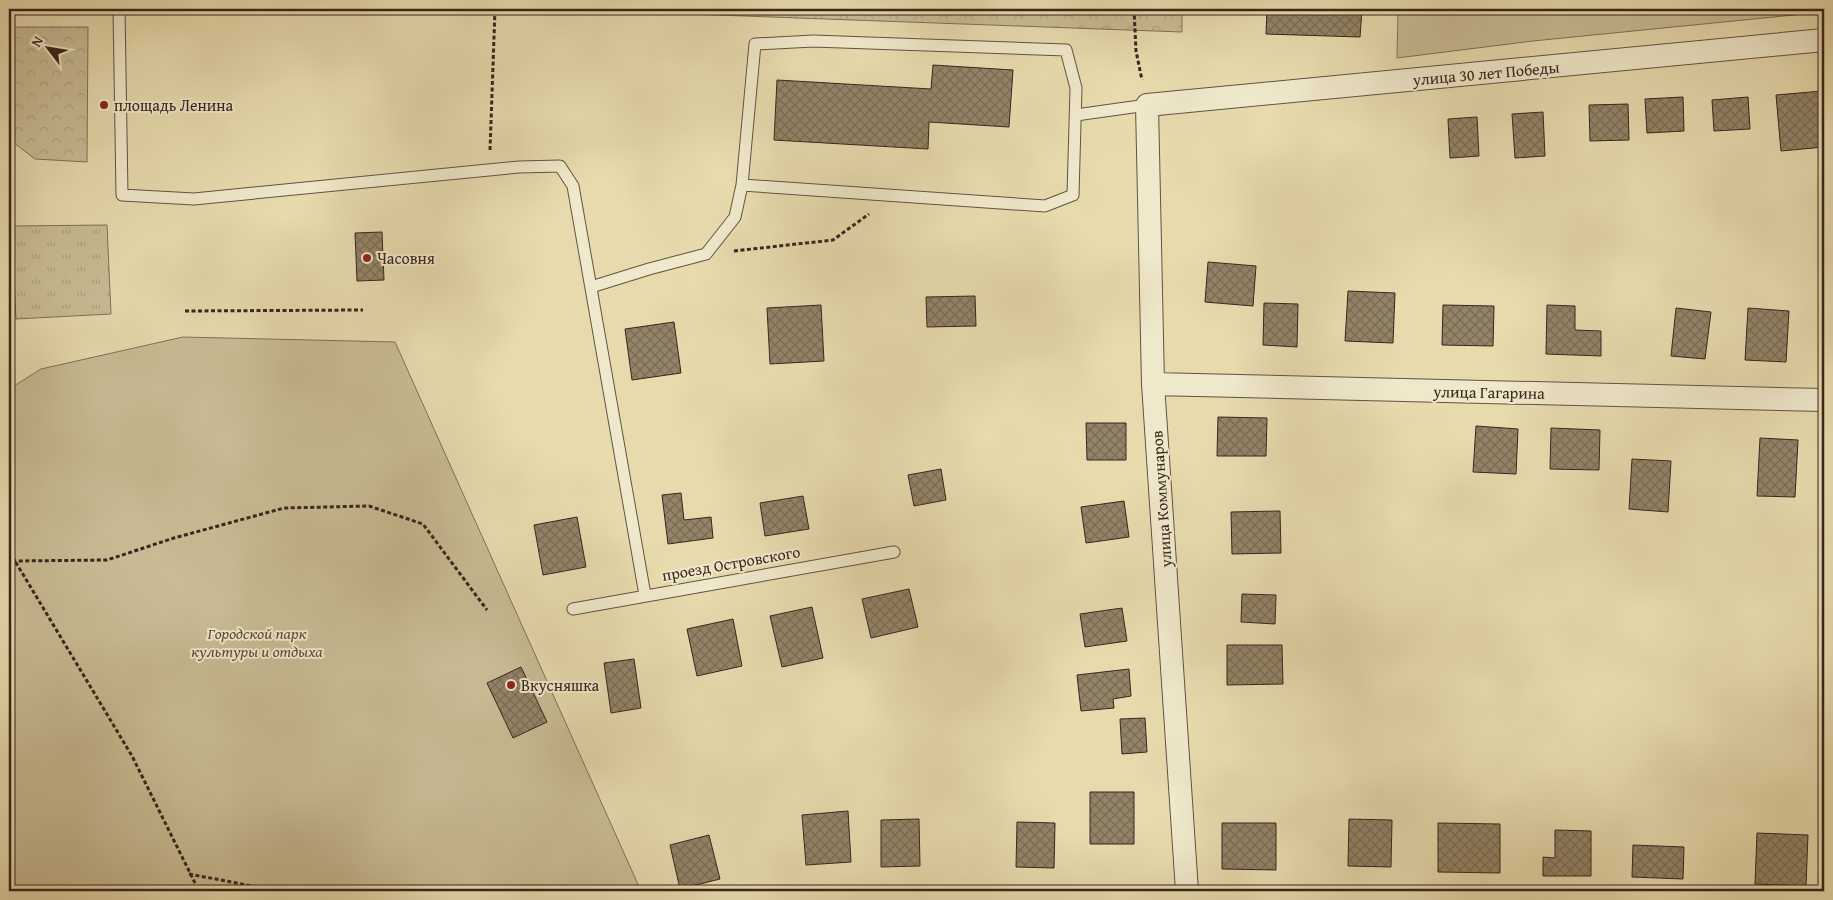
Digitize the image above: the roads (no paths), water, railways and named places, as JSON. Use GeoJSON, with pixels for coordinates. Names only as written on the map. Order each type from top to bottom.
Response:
{"type":"FeatureCollection","features":[{"type":"Feature","properties":{"kind":"street","name":"улица 30 лет Победы"},"geometry":{"type":"LineString","coordinates":[[1147,105],[1824,40]]}},
{"type":"Feature","properties":{"kind":"street","name":"улица Коммунаров"},"geometry":{"type":"LineString","coordinates":[[1147,105],[1153,384],[1187,891]]}},
{"type":"Feature","properties":{"kind":"street","name":"улица Гагарина"},"geometry":{"type":"LineString","coordinates":[[1153,384],[1824,400]]}},
{"type":"Feature","properties":{"kind":"lane"},"geometry":{"type":"LineString","coordinates":[[119,9],[122,195],[194,199],[490,170],[560,166],[573,186],[645,595]]}},
{"type":"Feature","properties":{"kind":"lane"},"geometry":{"type":"LineString","coordinates":[[591,287],[706,254],[735,217],[742,185],[755,44],[813,41],[1066,50],[1076,88],[1073,195],[1045,206],[742,185]]}},
{"type":"Feature","properties":{"kind":"lane"},"geometry":{"type":"LineString","coordinates":[[1076,115],[1147,105]]}},
{"type":"Feature","properties":{"kind":"lane","name":"проезд Островского"},"geometry":{"type":"LineString","coordinates":[[573,609],[894,552]]}},
{"type":"Feature","properties":{"kind":"place","name":"площадь Ленина"},"geometry":{"type":"Point","coordinates":[104,105]}},
{"type":"Feature","properties":{"kind":"place","name":"Часовня"},"geometry":{"type":"Point","coordinates":[367,258]}},
{"type":"Feature","properties":{"kind":"place","name":"Вкусняшка"},"geometry":{"type":"Point","coordinates":[511,685]}},
{"type":"Feature","properties":{"kind":"park label","name":"Городской парк культуры и отдыха"},"geometry":{"type":"Point","coordinates":[257,642]}}]}
